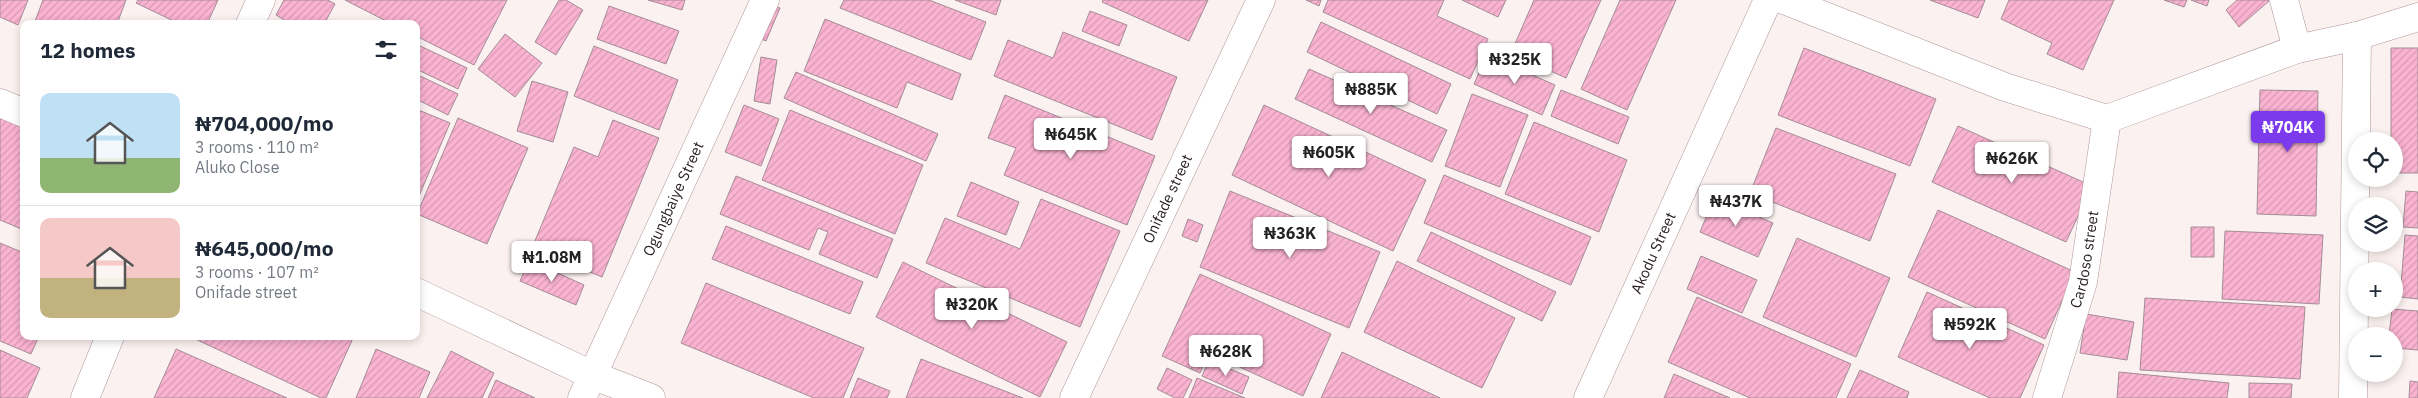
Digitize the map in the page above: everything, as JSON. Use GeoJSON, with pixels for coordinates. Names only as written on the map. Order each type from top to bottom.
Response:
{"type":"FeatureCollection","features":[{"type":"Feature","properties":{"kind":"street"},"geometry":{"type":"LineString","coordinates":[[252,20],[262,0]]}},
{"type":"Feature","properties":{"kind":"street","name":"Ogungbaiye Street"},"geometry":{"type":"LineString","coordinates":[[587,387],[765,0]]}},
{"type":"Feature","properties":{"kind":"street","name":"Onifade street"},"geometry":{"type":"LineString","coordinates":[[1074,398],[1261,0]]}},
{"type":"Feature","properties":{"kind":"street","name":"Akodu Street"},"geometry":{"type":"LineString","coordinates":[[1588,398],[1768,0]]}},
{"type":"Feature","properties":{"kind":"street"},"geometry":{"type":"LineString","coordinates":[[1784,0],[2004,86],[2107,119],[2297,49],[2356,36],[2418,17]]}},
{"type":"Feature","properties":{"kind":"street"},"geometry":{"type":"LineString","coordinates":[[2284,0],[2297,49]]}},
{"type":"Feature","properties":{"kind":"street"},"geometry":{"type":"LineString","coordinates":[[2353,398],[2356,36]]}},
{"type":"Feature","properties":{"kind":"street"},"geometry":{"type":"LineString","coordinates":[[0,103],[20,111]]}},
{"type":"Feature","properties":{"kind":"street","name":"Cardoso street"},"geometry":{"type":"LineString","coordinates":[[2046,398],[2082,282],[2107,119]]}},
{"type":"Feature","properties":{"kind":"street"},"geometry":{"type":"LineString","coordinates":[[420,294],[587,387],[651,398]]}},
{"type":"Feature","properties":{"kind":"street"},"geometry":{"type":"LineString","coordinates":[[85,398],[108,340]]}},
{"type":"Feature","properties":{"kind":"building"},"geometry":{"type":"Polygon","coordinates":[[[0,0],[28,0],[18,25],[0,17],[0,0]]]}},
{"type":"Feature","properties":{"kind":"building"},"geometry":{"type":"Polygon","coordinates":[[[43,0],[126,0],[118,20],[36,20],[43,0]]]}},
{"type":"Feature","properties":{"kind":"building"},"geometry":{"type":"Polygon","coordinates":[[[138,0],[218,0],[209,20],[172,20],[136,3],[138,0]]]}},
{"type":"Feature","properties":{"kind":"building"},"geometry":{"type":"Polygon","coordinates":[[[284,0],[328,0],[335,4],[326,20],[284,20],[276,15],[284,0]]]}},
{"type":"Feature","properties":{"kind":"building"},"geometry":{"type":"Polygon","coordinates":[[[345,0],[507,0],[474,65],[420,38],[420,20],[384,20],[345,0]]]}},
{"type":"Feature","properties":{"kind":"building"},"geometry":{"type":"Polygon","coordinates":[[[559,0],[566,0],[583,10],[556,55],[535,42],[559,0]]]}},
{"type":"Feature","properties":{"kind":"building"},"geometry":{"type":"Polygon","coordinates":[[[648,0],[685,0],[682,10],[648,0]]]}},
{"type":"Feature","properties":{"kind":"building"},"geometry":{"type":"Polygon","coordinates":[[[844,0],[929,0],[986,22],[971,60],[840,8],[844,0]]]}},
{"type":"Feature","properties":{"kind":"building"},"geometry":{"type":"Polygon","coordinates":[[[955,0],[1001,0],[996,15],[955,0]]]}},
{"type":"Feature","properties":{"kind":"building"},"geometry":{"type":"Polygon","coordinates":[[[1103,0],[1208,0],[1189,41],[1102,2],[1103,0]]]}},
{"type":"Feature","properties":{"kind":"building"},"geometry":{"type":"Polygon","coordinates":[[[1306,0],[1321,0],[1319,6],[1306,0]]]}},
{"type":"Feature","properties":{"kind":"building"},"geometry":{"type":"Polygon","coordinates":[[[1328,0],[1444,0],[1437,16],[1488,39],[1470,79],[1323,12],[1328,0]]]}},
{"type":"Feature","properties":{"kind":"building"},"geometry":{"type":"Polygon","coordinates":[[[1462,0],[1506,0],[1498,17],[1462,0]]]}},
{"type":"Feature","properties":{"kind":"building"},"geometry":{"type":"Polygon","coordinates":[[[1534,0],[1601,0],[1566,78],[1511,53],[1534,0]]]}},
{"type":"Feature","properties":{"kind":"building"},"geometry":{"type":"Polygon","coordinates":[[[1620,0],[1676,0],[1627,110],[1581,89],[1620,0]]]}},
{"type":"Feature","properties":{"kind":"building"},"geometry":{"type":"Polygon","coordinates":[[[1930,0],[1985,0],[1978,18],[1930,0]]]}},
{"type":"Feature","properties":{"kind":"building"},"geometry":{"type":"Polygon","coordinates":[[[2009,0],[2114,0],[2083,70],[2047,54],[2052,43],[2001,19],[2009,0]]]}},
{"type":"Feature","properties":{"kind":"building"},"geometry":{"type":"Polygon","coordinates":[[[2164,0],[2187,0],[2184,7],[2164,0]]]}},
{"type":"Feature","properties":{"kind":"building"},"geometry":{"type":"Polygon","coordinates":[[[2191,0],[2209,0],[2207,6],[2191,0]]]}},
{"type":"Feature","properties":{"kind":"building"},"geometry":{"type":"Polygon","coordinates":[[[2237,0],[2269,1],[2239,27],[2226,10],[2237,0]]]}},
{"type":"Feature","properties":{"kind":"building"},"geometry":{"type":"Polygon","coordinates":[[[765,1],[780,8],[766,41],[751,35],[765,1]]]}},
{"type":"Feature","properties":{"kind":"building"},"geometry":{"type":"Polygon","coordinates":[[[609,6],[679,31],[666,64],[597,39],[609,6]]]}},
{"type":"Feature","properties":{"kind":"building"},"geometry":{"type":"Polygon","coordinates":[[[1090,11],[1127,25],[1119,46],[1082,31],[1090,11]]]}},
{"type":"Feature","properties":{"kind":"building"},"geometry":{"type":"Polygon","coordinates":[[[825,19],[961,74],[952,100],[907,82],[897,108],[804,71],[825,19]]]}},
{"type":"Feature","properties":{"kind":"building"},"geometry":{"type":"Polygon","coordinates":[[[1321,22],[1451,84],[1437,114],[1307,52],[1321,22]]]}},
{"type":"Feature","properties":{"kind":"building"},"geometry":{"type":"Polygon","coordinates":[[[1063,32],[1177,77],[1152,140],[994,76],[1008,40],[1053,58],[1063,32]]]}},
{"type":"Feature","properties":{"kind":"building"},"geometry":{"type":"Polygon","coordinates":[[[505,34],[542,63],[515,97],[478,69],[505,34]]]}},
{"type":"Feature","properties":{"kind":"building"},"geometry":{"type":"Polygon","coordinates":[[[420,46],[467,68],[458,89],[420,71],[420,46]]]}},
{"type":"Feature","properties":{"kind":"building"},"geometry":{"type":"Polygon","coordinates":[[[594,46],[678,80],[659,130],[574,96],[594,46]]]}},
{"type":"Feature","properties":{"kind":"building"},"geometry":{"type":"Polygon","coordinates":[[[1804,48],[1936,99],[1910,166],[1778,115],[1804,48]]]}},
{"type":"Feature","properties":{"kind":"building"},"geometry":{"type":"Polygon","coordinates":[[[2391,48],[2418,48],[2418,173],[2403,173],[2403,132],[2391,132],[2391,48]]]}},
{"type":"Feature","properties":{"kind":"building"},"geometry":{"type":"Polygon","coordinates":[[[1487,55],[1555,85],[1542,115],[1474,84],[1487,55]]]}},
{"type":"Feature","properties":{"kind":"building"},"geometry":{"type":"Polygon","coordinates":[[[761,57],[777,60],[770,104],[754,101],[761,57]]]}},
{"type":"Feature","properties":{"kind":"building"},"geometry":{"type":"Polygon","coordinates":[[[1309,69],[1447,130],[1432,162],[1295,99],[1309,69]]]}},
{"type":"Feature","properties":{"kind":"building"},"geometry":{"type":"Polygon","coordinates":[[[796,72],[938,134],[926,161],[784,98],[796,72]]]}},
{"type":"Feature","properties":{"kind":"building"},"geometry":{"type":"Polygon","coordinates":[[[420,76],[458,94],[448,115],[420,101],[420,76]]]}},
{"type":"Feature","properties":{"kind":"building"},"geometry":{"type":"Polygon","coordinates":[[[532,81],[568,92],[553,142],[517,131],[532,81]]]}},
{"type":"Feature","properties":{"kind":"building"},"geometry":{"type":"Polygon","coordinates":[[[1561,90],[1629,117],[1618,144],[1551,116],[1561,90]]]}},
{"type":"Feature","properties":{"kind":"building"},"geometry":{"type":"Polygon","coordinates":[[[2260,90],[2318,91],[2316,216],[2257,214],[2260,90]]]}},
{"type":"Feature","properties":{"kind":"building"},"geometry":{"type":"Polygon","coordinates":[[[1472,94],[1528,115],[1500,187],[1445,166],[1472,94]]]}},
{"type":"Feature","properties":{"kind":"building"},"geometry":{"type":"Polygon","coordinates":[[[1005,95],[1155,156],[1127,225],[1004,175],[1016,148],[988,138],[1005,95]]]}},
{"type":"Feature","properties":{"kind":"building"},"geometry":{"type":"Polygon","coordinates":[[[744,105],[779,119],[761,166],[725,152],[744,105]]]}},
{"type":"Feature","properties":{"kind":"building"},"geometry":{"type":"Polygon","coordinates":[[[1264,105],[1426,180],[1393,251],[1232,175],[1264,105]]]}},
{"type":"Feature","properties":{"kind":"building"},"geometry":{"type":"Polygon","coordinates":[[[790,110],[923,165],[895,234],[762,180],[790,110]]]}},
{"type":"Feature","properties":{"kind":"building"},"geometry":{"type":"Polygon","coordinates":[[[420,111],[450,123],[420,194],[420,111]]]}},
{"type":"Feature","properties":{"kind":"building"},"geometry":{"type":"Polygon","coordinates":[[[0,116],[20,125],[20,228],[0,220],[0,116]]]}},
{"type":"Feature","properties":{"kind":"building"},"geometry":{"type":"Polygon","coordinates":[[[458,118],[528,148],[487,244],[420,215],[420,207],[458,118]]]}},
{"type":"Feature","properties":{"kind":"building"},"geometry":{"type":"Polygon","coordinates":[[[613,120],[659,138],[602,277],[532,248],[574,147],[598,157],[613,120]]]}},
{"type":"Feature","properties":{"kind":"building"},"geometry":{"type":"Polygon","coordinates":[[[1534,122],[1627,160],[1599,232],[1505,194],[1534,122]]]}},
{"type":"Feature","properties":{"kind":"building"},"geometry":{"type":"Polygon","coordinates":[[[1958,126],[2092,186],[2066,242],[1932,182],[1958,126]]]}},
{"type":"Feature","properties":{"kind":"building"},"geometry":{"type":"Polygon","coordinates":[[[1776,128],[1896,174],[1870,241],[1750,193],[1776,128]]]}},
{"type":"Feature","properties":{"kind":"building"},"geometry":{"type":"Polygon","coordinates":[[[1444,175],[1591,237],[1571,285],[1424,223],[1444,175]]]}},
{"type":"Feature","properties":{"kind":"building"},"geometry":{"type":"Polygon","coordinates":[[[736,176],[893,239],[877,278],[819,254],[828,232],[818,228],[809,250],[720,214],[736,176]]]}},
{"type":"Feature","properties":{"kind":"building"},"geometry":{"type":"Polygon","coordinates":[[[971,182],[1019,202],[1006,235],[957,216],[971,182]]]}},
{"type":"Feature","properties":{"kind":"building"},"geometry":{"type":"Polygon","coordinates":[[[1230,191],[1380,252],[1349,328],[1200,267],[1230,191]]]}},
{"type":"Feature","properties":{"kind":"building"},"geometry":{"type":"Polygon","coordinates":[[[2406,191],[2418,192],[2418,228],[2403,227],[2406,191]]]}},
{"type":"Feature","properties":{"kind":"building"},"geometry":{"type":"Polygon","coordinates":[[[1714,198],[1773,223],[1758,257],[1700,232],[1714,198]]]}},
{"type":"Feature","properties":{"kind":"building"},"geometry":{"type":"Polygon","coordinates":[[[1041,199],[1120,231],[1080,327],[926,263],[945,218],[1020,249],[1041,199]]]}},
{"type":"Feature","properties":{"kind":"building"},"geometry":{"type":"Polygon","coordinates":[[[1938,210],[2075,272],[2045,339],[1908,277],[1938,210]]]}},
{"type":"Feature","properties":{"kind":"building"},"geometry":{"type":"Polygon","coordinates":[[[1188,219],[1203,225],[1197,242],[1182,236],[1188,219]]]}},
{"type":"Feature","properties":{"kind":"building"},"geometry":{"type":"Polygon","coordinates":[[[726,226],[863,282],[850,314],[712,259],[726,226]]]}},
{"type":"Feature","properties":{"kind":"building"},"geometry":{"type":"Polygon","coordinates":[[[2191,227],[2214,227],[2214,257],[2191,257],[2191,227]]]}},
{"type":"Feature","properties":{"kind":"building"},"geometry":{"type":"Polygon","coordinates":[[[2225,231],[2323,235],[2319,304],[2222,299],[2225,231]]]}},
{"type":"Feature","properties":{"kind":"building"},"geometry":{"type":"Polygon","coordinates":[[[1431,232],[1556,292],[1542,321],[1417,261],[1431,232]]]}},
{"type":"Feature","properties":{"kind":"building"},"geometry":{"type":"Polygon","coordinates":[[[2405,235],[2418,236],[2418,299],[2403,297],[2405,235]]]}},
{"type":"Feature","properties":{"kind":"building"},"geometry":{"type":"Polygon","coordinates":[[[1797,238],[1890,278],[1856,357],[1763,317],[1797,238]]]}},
{"type":"Feature","properties":{"kind":"building"},"geometry":{"type":"Polygon","coordinates":[[[0,243],[20,251],[20,340],[37,340],[31,354],[0,341],[0,243]]]}},
{"type":"Feature","properties":{"kind":"building"},"geometry":{"type":"Polygon","coordinates":[[[1701,256],[1757,280],[1742,313],[1687,289],[1701,256]]]}},
{"type":"Feature","properties":{"kind":"building"},"geometry":{"type":"Polygon","coordinates":[[[529,260],[584,285],[576,305],[520,281],[529,260]]]}},
{"type":"Feature","properties":{"kind":"building"},"geometry":{"type":"Polygon","coordinates":[[[1397,261],[1515,318],[1482,388],[1364,332],[1397,261]]]}},
{"type":"Feature","properties":{"kind":"building"},"geometry":{"type":"Polygon","coordinates":[[[903,262],[1067,342],[1040,397],[876,317],[903,262]]]}},
{"type":"Feature","properties":{"kind":"building"},"geometry":{"type":"Polygon","coordinates":[[[1200,274],[1331,334],[1303,396],[1209,353],[1200,373],[1162,356],[1200,274]]]}},
{"type":"Feature","properties":{"kind":"building"},"geometry":{"type":"Polygon","coordinates":[[[706,283],[864,348],[843,398],[814,398],[681,343],[706,283]]]}},
{"type":"Feature","properties":{"kind":"building"},"geometry":{"type":"Polygon","coordinates":[[[1927,292],[2044,345],[2020,398],[1990,398],[1898,357],[1927,292]]]}},
{"type":"Feature","properties":{"kind":"building"},"geometry":{"type":"Polygon","coordinates":[[[1697,297],[1851,364],[1836,398],[1750,398],[1668,362],[1697,297]]]}},
{"type":"Feature","properties":{"kind":"building"},"geometry":{"type":"Polygon","coordinates":[[[2145,298],[2305,307],[2300,379],[2140,370],[2145,298]]]}},
{"type":"Feature","properties":{"kind":"building"},"geometry":{"type":"Polygon","coordinates":[[[2403,310],[2418,311],[2418,350],[2403,349],[2403,327],[2390,327],[2391,317],[2403,317],[2403,310]]]}},
{"type":"Feature","properties":{"kind":"building"},"geometry":{"type":"Polygon","coordinates":[[[2086,314],[2134,322],[2127,360],[2080,353],[2086,314]]]}},
{"type":"Feature","properties":{"kind":"building"},"geometry":{"type":"Polygon","coordinates":[[[198,340],[352,340],[326,398],[321,398],[198,340]]]}},
{"type":"Feature","properties":{"kind":"building"},"geometry":{"type":"Polygon","coordinates":[[[176,349],[287,398],[154,398],[176,349]]]}},
{"type":"Feature","properties":{"kind":"building"},"geometry":{"type":"Polygon","coordinates":[[[376,349],[430,372],[419,398],[356,398],[376,349]]]}},
{"type":"Feature","properties":{"kind":"building"},"geometry":{"type":"Polygon","coordinates":[[[0,350],[40,368],[27,398],[0,398],[0,350]]]}},
{"type":"Feature","properties":{"kind":"building"},"geometry":{"type":"Polygon","coordinates":[[[451,351],[494,373],[482,398],[427,398],[451,351]]]}},
{"type":"Feature","properties":{"kind":"building"},"geometry":{"type":"Polygon","coordinates":[[[1342,352],[1440,398],[1321,398],[1342,352]]]}},
{"type":"Feature","properties":{"kind":"building"},"geometry":{"type":"Polygon","coordinates":[[[921,359],[1023,398],[906,398],[921,359]]]}},
{"type":"Feature","properties":{"kind":"building"},"geometry":{"type":"Polygon","coordinates":[[[1209,360],[1249,377],[1242,394],[1202,376],[1209,360]]]}},
{"type":"Feature","properties":{"kind":"building"},"geometry":{"type":"Polygon","coordinates":[[[1167,368],[1192,380],[1183,398],[1175,398],[1157,389],[1167,368]]]}},
{"type":"Feature","properties":{"kind":"building"},"geometry":{"type":"Polygon","coordinates":[[[1860,370],[1909,392],[1907,398],[1847,398],[1860,370]]]}},
{"type":"Feature","properties":{"kind":"building"},"geometry":{"type":"Polygon","coordinates":[[[2119,372],[2229,383],[2227,398],[2117,398],[2119,372]]]}},
{"type":"Feature","properties":{"kind":"building"},"geometry":{"type":"Polygon","coordinates":[[[1674,374],[1730,398],[1664,398],[1674,374]]]}},
{"type":"Feature","properties":{"kind":"building"},"geometry":{"type":"Polygon","coordinates":[[[858,378],[890,391],[887,398],[850,398],[858,378]]]}},
{"type":"Feature","properties":{"kind":"building"},"geometry":{"type":"Polygon","coordinates":[[[1197,378],[1245,398],[1189,398],[1197,378]]]}},
{"type":"Feature","properties":{"kind":"building"},"geometry":{"type":"Polygon","coordinates":[[[496,380],[535,398],[488,398],[496,380]]]}},
{"type":"Feature","properties":{"kind":"building"},"geometry":{"type":"Polygon","coordinates":[[[2410,381],[2418,382],[2418,398],[2409,398],[2410,381]]]}},
{"type":"Feature","properties":{"kind":"building"},"geometry":{"type":"Polygon","coordinates":[[[2249,383],[2292,384],[2291,398],[2249,398],[2249,383]]]}}]}
